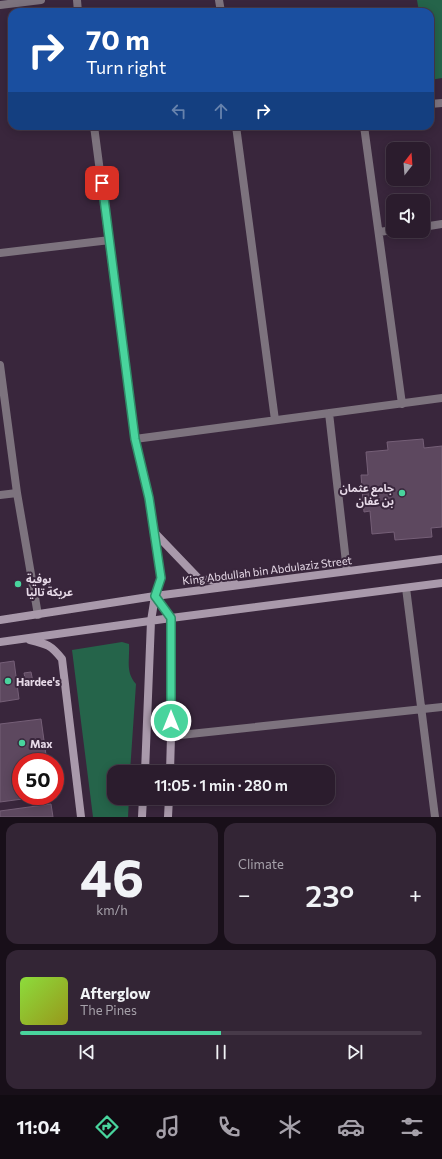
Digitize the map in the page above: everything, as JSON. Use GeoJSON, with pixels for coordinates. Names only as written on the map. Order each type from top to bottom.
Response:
{"type":"FeatureCollection","features":[{"type":"Feature","properties":{"kind":"main road"},"geometry":{"type":"LineString","coordinates":[[154,532],[199,579],[246,584]]}},
{"type":"Feature","properties":{"kind":"main road","name":"King Abdullah bin Abdulaziz Street"},"geometry":{"type":"LineString","coordinates":[[0,620],[155,596],[442,558]]}},
{"type":"Feature","properties":{"kind":"main road"},"geometry":{"type":"LineString","coordinates":[[0,642],[442,583]]}},
{"type":"Feature","properties":{"kind":"main road"},"geometry":{"type":"LineString","coordinates":[[155,596],[171,618],[170,765]]}},
{"type":"Feature","properties":{"kind":"main road"},"geometry":{"type":"LineString","coordinates":[[144,765],[151,621],[155,596]]}},
{"type":"Feature","properties":{"kind":"main road"},"geometry":{"type":"LineString","coordinates":[[26,639],[45,644],[54,649],[62,659],[82,817]]}},
{"type":"Feature","properties":{"kind":"main road"},"geometry":{"type":"LineString","coordinates":[[142,817],[143,805]]}},
{"type":"Feature","properties":{"kind":"main road"},"geometry":{"type":"LineString","coordinates":[[168,817],[169,805]]}},
{"type":"Feature","properties":{"kind":"street"},"geometry":{"type":"LineString","coordinates":[[0,5],[41,0]]}},
{"type":"Feature","properties":{"kind":"street"},"geometry":{"type":"LineString","coordinates":[[95,130],[135,439],[149,498],[161,578],[155,596]]}},
{"type":"Feature","properties":{"kind":"street"},"geometry":{"type":"LineString","coordinates":[[237,130],[275,420]]}},
{"type":"Feature","properties":{"kind":"street"},"geometry":{"type":"LineString","coordinates":[[365,130],[402,404]]}},
{"type":"Feature","properties":{"kind":"street"},"geometry":{"type":"LineString","coordinates":[[430,226],[442,224]]}},
{"type":"Feature","properties":{"kind":"street"},"geometry":{"type":"LineString","coordinates":[[379,232],[386,231]]}},
{"type":"Feature","properties":{"kind":"street"},"geometry":{"type":"LineString","coordinates":[[0,253],[110,240]]}},
{"type":"Feature","properties":{"kind":"street"},"geometry":{"type":"LineString","coordinates":[[0,365],[17,493],[38,615]]}},
{"type":"Feature","properties":{"kind":"street"},"geometry":{"type":"LineString","coordinates":[[135,439],[442,398]]}},
{"type":"Feature","properties":{"kind":"street"},"geometry":{"type":"LineString","coordinates":[[329,413],[347,571]]}},
{"type":"Feature","properties":{"kind":"street"},"geometry":{"type":"LineString","coordinates":[[0,496],[17,493]]}},
{"type":"Feature","properties":{"kind":"street"},"geometry":{"type":"LineString","coordinates":[[406,588],[435,817]]}},
{"type":"Feature","properties":{"kind":"street"},"geometry":{"type":"LineString","coordinates":[[171,736],[442,707]]}},
{"type":"Feature","properties":{"kind":"green space"},"geometry":{"type":"Polygon","coordinates":[[[417,0],[442,0],[442,78],[434,79],[434,8],[418,8],[417,0]]]}},
{"type":"Feature","properties":{"kind":"green space"},"geometry":{"type":"Polygon","coordinates":[[[122,642],[129,644],[129,670],[130,675],[136,684],[130,765],[107,765],[107,805],[129,805],[128,817],[93,817],[72,650],[122,642]]]}},
{"type":"Feature","properties":{"kind":"building","name":"جامع عثمان بن عفان"},"geometry":{"type":"Polygon","coordinates":[[[423,439],[424,448],[442,446],[442,527],[431,528],[432,537],[395,540],[394,532],[372,534],[370,511],[364,512],[361,475],[368,475],[366,452],[388,450],[387,442],[423,439]]]}},
{"type":"Feature","properties":{"kind":"building","name":"Hardee's"},"geometry":{"type":"Polygon","coordinates":[[[14,661],[19,699],[0,702],[0,663],[14,661]]]}},
{"type":"Feature","properties":{"kind":"building"},"geometry":{"type":"Polygon","coordinates":[[[31,672],[33,682],[26,683],[24,673],[31,672]]]}},
{"type":"Feature","properties":{"kind":"building","name":"Max"},"geometry":{"type":"Polygon","coordinates":[[[41,719],[46,753],[12,753],[12,800],[0,802],[0,724],[41,719]]]}},
{"type":"Feature","properties":{"kind":"building"},"geometry":{"type":"Polygon","coordinates":[[[51,805],[53,817],[0,817],[0,811],[51,805]]]}},
{"type":"Feature","properties":{"kind":"place","name":"جامع عثمان بن عفان"},"geometry":{"type":"Point","coordinates":[402,493]}},
{"type":"Feature","properties":{"kind":"place","name":"بوفية عريكة تاليا"},"geometry":{"type":"Point","coordinates":[18,584]}},
{"type":"Feature","properties":{"kind":"place","name":"Hardee's"},"geometry":{"type":"Point","coordinates":[8,681]}},
{"type":"Feature","properties":{"kind":"place","name":"Max"},"geometry":{"type":"Point","coordinates":[22,743]}},
{"type":"Feature","properties":{"kind":"route"},"geometry":{"type":"LineString","coordinates":[[102,183],[135,439],[149,498],[161,578],[155,596],[171,618],[171,721]]}}]}
